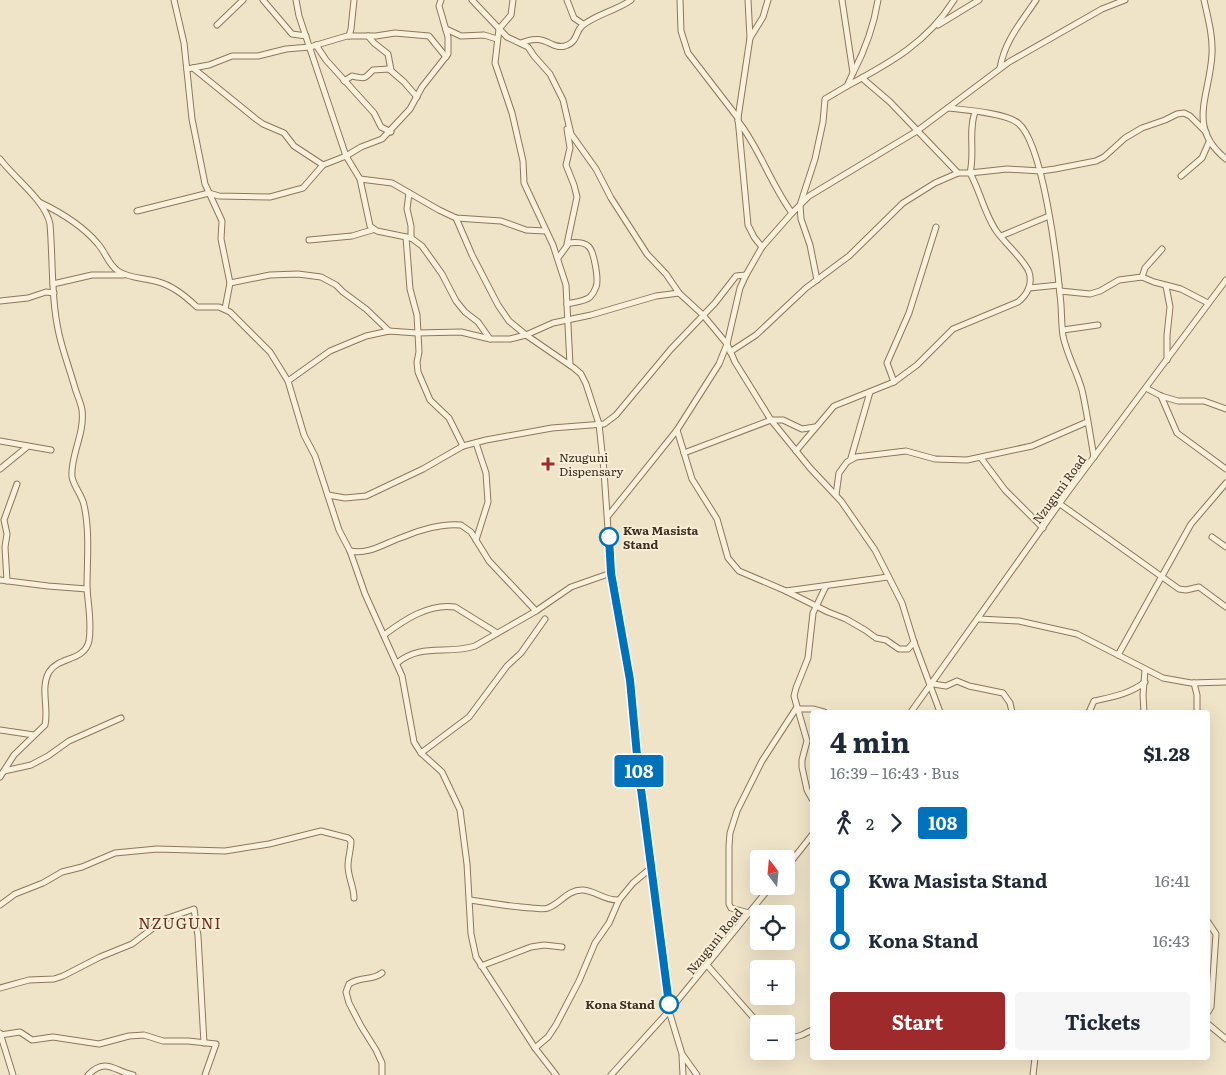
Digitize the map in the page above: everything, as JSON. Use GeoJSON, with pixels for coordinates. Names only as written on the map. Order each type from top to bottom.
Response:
{"type":"FeatureCollection","features":[{"type":"Feature","properties":{"kind":"street"},"geometry":{"type":"LineString","coordinates":[[174,0],[190,69],[193,124],[205,184],[222,218],[221,239],[230,283],[225,309]]}},
{"type":"Feature","properties":{"kind":"street"},"geometry":{"type":"LineString","coordinates":[[217,25],[243,0]]}},
{"type":"Feature","properties":{"kind":"street"},"geometry":{"type":"LineString","coordinates":[[263,0],[292,34],[306,36]]}},
{"type":"Feature","properties":{"kind":"street"},"geometry":{"type":"LineString","coordinates":[[296,0],[346,156],[360,179],[368,221],[372,230]]}},
{"type":"Feature","properties":{"kind":"street"},"geometry":{"type":"LineString","coordinates":[[348,36],[351,29],[354,0]]}},
{"type":"Feature","properties":{"kind":"street"},"geometry":{"type":"LineString","coordinates":[[136,211],[209,193],[219,196],[270,197],[303,188],[323,165],[346,156],[361,147],[378,142],[390,132],[410,109],[422,87],[449,51],[449,41],[440,2],[432,0]]}},
{"type":"Feature","properties":{"kind":"street"},"geometry":{"type":"LineString","coordinates":[[472,0],[510,39],[528,47],[550,74],[563,100],[572,137],[596,169],[611,198],[647,254],[666,274],[679,294],[703,315],[727,344],[735,362],[771,420],[836,495],[875,550],[902,603],[914,642],[939,710]]}},
{"type":"Feature","properties":{"kind":"street"},"geometry":{"type":"LineString","coordinates":[[513,0],[511,15],[499,29],[495,63],[512,113],[523,161],[524,183],[558,258],[566,285],[570,365]]}},
{"type":"Feature","properties":{"kind":"street"},"geometry":{"type":"LineString","coordinates":[[567,0],[574,18],[584,24]]}},
{"type":"Feature","properties":{"kind":"street"},"geometry":{"type":"LineString","coordinates":[[521,43],[538,38],[558,46],[566,46],[578,36],[580,28],[584,24],[631,0]]}},
{"type":"Feature","properties":{"kind":"street"},"geometry":{"type":"LineString","coordinates":[[680,0],[681,31],[688,53],[750,136],[775,188],[792,212]]}},
{"type":"Feature","properties":{"kind":"street"},"geometry":{"type":"LineString","coordinates":[[748,0],[750,38],[738,119],[748,225],[762,247]]}},
{"type":"Feature","properties":{"kind":"street"},"geometry":{"type":"LineString","coordinates":[[750,38],[763,17],[768,0]]}},
{"type":"Feature","properties":{"kind":"street"},"geometry":{"type":"LineString","coordinates":[[842,0],[853,73]]}},
{"type":"Feature","properties":{"kind":"street"},"geometry":{"type":"LineString","coordinates":[[847,86],[861,58],[873,24],[878,0]]}},
{"type":"Feature","properties":{"kind":"street"},"geometry":{"type":"LineString","coordinates":[[817,280],[810,245],[801,219],[800,205],[817,154],[824,122],[825,99],[908,50],[932,29],[954,0]]}},
{"type":"Feature","properties":{"kind":"street"},"geometry":{"type":"LineString","coordinates":[[932,29],[979,0]]}},
{"type":"Feature","properties":{"kind":"street"},"geometry":{"type":"LineString","coordinates":[[1000,68],[1003,55],[1016,27],[1036,0]]}},
{"type":"Feature","properties":{"kind":"street"},"geometry":{"type":"LineString","coordinates":[[608,516],[677,430],[718,364],[727,344],[740,288],[746,275],[762,247],[792,212],[813,194],[917,131],[1000,68],[1102,9],[1125,0]]}},
{"type":"Feature","properties":{"kind":"street"},"geometry":{"type":"LineString","coordinates":[[1204,0],[1212,39],[1212,53],[1209,82],[1202,114],[1209,142],[1226,159]]}},
{"type":"Feature","properties":{"kind":"street"},"geometry":{"type":"LineString","coordinates":[[446,29],[460,36],[484,35],[497,39]]}},
{"type":"Feature","properties":{"kind":"street"},"geometry":{"type":"LineString","coordinates":[[190,69],[209,65],[232,56],[255,57],[286,49],[310,48],[348,36],[391,33],[426,35],[432,38],[446,57]]}},
{"type":"Feature","properties":{"kind":"street"},"geometry":{"type":"LineString","coordinates":[[368,36],[388,54],[391,70],[417,97]]}},
{"type":"Feature","properties":{"kind":"street"},"geometry":{"type":"LineString","coordinates":[[316,45],[326,60],[374,113],[380,127],[390,132]]}},
{"type":"Feature","properties":{"kind":"street"},"geometry":{"type":"LineString","coordinates":[[190,69],[263,124],[284,133],[294,146],[323,165]]}},
{"type":"Feature","properties":{"kind":"street"},"geometry":{"type":"LineString","coordinates":[[344,81],[352,76],[368,77],[373,70],[391,70]]}},
{"type":"Feature","properties":{"kind":"street"},"geometry":{"type":"LineString","coordinates":[[862,78],[890,102],[958,173]]}},
{"type":"Feature","properties":{"kind":"street"},"geometry":{"type":"LineString","coordinates":[[948,108],[1012,120],[1018,123],[1027,134],[1041,171],[1060,291],[1062,330],[1081,390],[1094,458]]}},
{"type":"Feature","properties":{"kind":"street"},"geometry":{"type":"LineString","coordinates":[[796,451],[837,404],[894,382],[917,365],[953,329],[1018,302],[1024,297],[1029,288],[1029,272],[994,226],[970,173],[972,162],[972,123],[975,112]]}},
{"type":"Feature","properties":{"kind":"street"},"geometry":{"type":"LineString","coordinates":[[730,352],[756,335],[817,280],[849,256],[903,203],[935,183],[958,173],[1007,169],[1041,171],[1069,167],[1100,159],[1125,138],[1142,128],[1177,114],[1184,113],[1190,116],[1206,132]]}},
{"type":"Feature","properties":{"kind":"street"},"geometry":{"type":"LineString","coordinates":[[558,258],[567,244],[577,200],[574,185],[566,165],[570,148],[568,126]]}},
{"type":"Feature","properties":{"kind":"street"},"geometry":{"type":"LineString","coordinates":[[1180,176],[1202,158],[1209,142]]}},
{"type":"Feature","properties":{"kind":"street"},"geometry":{"type":"LineString","coordinates":[[0,158],[39,202],[48,215],[50,224],[58,333],[82,410],[81,433],[72,467],[72,475],[74,484],[84,503],[87,589],[90,616],[88,642],[79,655],[58,664],[48,674],[45,684],[46,720],[43,727],[14,755],[0,777]]}},
{"type":"Feature","properties":{"kind":"street"},"geometry":{"type":"LineString","coordinates":[[360,179],[392,183],[456,218],[501,221],[529,231],[545,231]]}},
{"type":"Feature","properties":{"kind":"street"},"geometry":{"type":"LineString","coordinates":[[409,193],[408,209],[411,226],[408,237],[410,289],[417,315],[419,352],[417,365],[420,379],[430,400],[449,418],[463,446]]}},
{"type":"Feature","properties":{"kind":"street"},"geometry":{"type":"LineString","coordinates":[[39,202],[53,209],[91,236],[110,263],[124,275]]}},
{"type":"Feature","properties":{"kind":"street"},"geometry":{"type":"LineString","coordinates":[[1001,236],[1049,216]]}},
{"type":"Feature","properties":{"kind":"street"},"geometry":{"type":"LineString","coordinates":[[456,218],[498,306],[509,321],[526,335],[581,374],[598,424],[608,516],[611,573],[630,680],[638,766],[670,1011],[682,1054],[683,1075]]}},
{"type":"Feature","properties":{"kind":"street"},"geometry":{"type":"LineString","coordinates":[[894,382],[887,363],[910,313],[936,227]]}},
{"type":"Feature","properties":{"kind":"street"},"geometry":{"type":"LineString","coordinates":[[309,240],[352,236],[372,230],[408,237],[422,246],[442,274],[456,301],[465,312],[478,322],[490,339]]}},
{"type":"Feature","properties":{"kind":"street"},"geometry":{"type":"LineString","coordinates":[[567,244],[574,242],[589,246],[597,273],[597,284],[591,295],[586,299],[567,304]]}},
{"type":"Feature","properties":{"kind":"street"},"geometry":{"type":"LineString","coordinates":[[1142,277],[1145,268],[1162,249]]}},
{"type":"Feature","properties":{"kind":"street"},"geometry":{"type":"LineString","coordinates":[[230,283],[270,274],[298,274],[321,277],[336,284],[343,292],[366,308],[389,331]]}},
{"type":"Feature","properties":{"kind":"street"},"geometry":{"type":"LineString","coordinates":[[53,284],[92,276],[124,275],[157,281],[177,290],[197,307],[225,309],[270,352],[288,381],[304,435],[315,456],[339,530],[350,551],[365,594],[404,681],[414,742],[421,753],[442,772],[460,810],[474,950],[481,966],[516,1016],[535,1048],[556,1075]]}},
{"type":"Feature","properties":{"kind":"street"},"geometry":{"type":"LineString","coordinates":[[328,495],[345,498],[366,496],[423,469],[463,446],[552,428],[604,424],[616,414],[736,276],[746,275]]}},
{"type":"Feature","properties":{"kind":"street"},"geometry":{"type":"LineString","coordinates":[[1060,291],[1090,294],[1100,291],[1119,280],[1142,277],[1180,289],[1208,303]]}},
{"type":"Feature","properties":{"kind":"street","name":"Nzuguni Road"},"geometry":{"type":"LineString","coordinates":[[912,710],[1060,504],[1226,280]]}},
{"type":"Feature","properties":{"kind":"street"},"geometry":{"type":"LineString","coordinates":[[1029,288],[1059,285]]}},
{"type":"Feature","properties":{"kind":"street"},"geometry":{"type":"LineString","coordinates":[[1166,286],[1170,307],[1167,360]]}},
{"type":"Feature","properties":{"kind":"street"},"geometry":{"type":"LineString","coordinates":[[0,301],[28,298],[46,292],[54,293]]}},
{"type":"Feature","properties":{"kind":"street"},"geometry":{"type":"LineString","coordinates":[[288,381],[330,351],[366,336],[389,331],[417,333],[461,332],[490,339],[510,339],[568,319],[591,315],[656,296],[679,294]]}},
{"type":"Feature","properties":{"kind":"street"},"geometry":{"type":"LineString","coordinates":[[1062,330],[1098,325]]}},
{"type":"Feature","properties":{"kind":"street"},"geometry":{"type":"LineString","coordinates":[[1146,388],[1161,396],[1178,401],[1204,401],[1226,409]]}},
{"type":"Feature","properties":{"kind":"street"},"geometry":{"type":"LineString","coordinates":[[836,495],[839,473],[851,458],[870,392]]}},
{"type":"Feature","properties":{"kind":"street"},"geometry":{"type":"LineString","coordinates":[[1161,396],[1177,434],[1226,469]]}},
{"type":"Feature","properties":{"kind":"street"},"geometry":{"type":"LineString","coordinates":[[684,453],[771,420],[780,419],[802,429],[815,427]]}},
{"type":"Feature","properties":{"kind":"street"},"geometry":{"type":"LineString","coordinates":[[851,458],[900,450],[936,459],[967,460],[981,458],[1032,446],[1088,422]]}},
{"type":"Feature","properties":{"kind":"street"},"geometry":{"type":"LineString","coordinates":[[677,430],[692,479],[717,519],[728,558],[735,567],[745,574],[846,619],[876,638],[886,640],[899,649],[908,649],[914,642]]}},
{"type":"Feature","properties":{"kind":"street"},"geometry":{"type":"LineString","coordinates":[[0,441],[51,450]]}},
{"type":"Feature","properties":{"kind":"street"},"geometry":{"type":"LineString","coordinates":[[476,443],[486,473],[488,502],[476,540]]}},
{"type":"Feature","properties":{"kind":"street"},"geometry":{"type":"LineString","coordinates":[[0,470],[27,447]]}},
{"type":"Feature","properties":{"kind":"street"},"geometry":{"type":"LineString","coordinates":[[981,458],[1004,490],[1043,528]]}},
{"type":"Feature","properties":{"kind":"street"},"geometry":{"type":"LineString","coordinates":[[1118,655],[1191,524],[1226,483]]}},
{"type":"Feature","properties":{"kind":"street"},"geometry":{"type":"LineString","coordinates":[[7,581],[5,547],[7,534],[4,520],[16,484]]}},
{"type":"Feature","properties":{"kind":"street"},"geometry":{"type":"LineString","coordinates":[[1060,504],[1179,589],[1198,588],[1226,607]]}},
{"type":"Feature","properties":{"kind":"street"},"geometry":{"type":"LineString","coordinates":[[350,551],[363,552],[409,534],[455,524],[466,528],[489,561],[536,611]]}},
{"type":"Feature","properties":{"kind":"street"},"geometry":{"type":"LineString","coordinates":[[1212,537],[1226,547]]}},
{"type":"Feature","properties":{"kind":"street"},"geometry":{"type":"LineString","coordinates":[[397,663],[405,656],[420,651],[468,648],[536,611],[571,587],[611,573]]}},
{"type":"Feature","properties":{"kind":"street"},"geometry":{"type":"LineString","coordinates":[[786,591],[888,577]]}},
{"type":"Feature","properties":{"kind":"street"},"geometry":{"type":"LineString","coordinates":[[0,580],[87,589]]}},
{"type":"Feature","properties":{"kind":"street"},"geometry":{"type":"LineString","coordinates":[[810,795],[804,778],[802,760],[807,741],[795,692],[808,658],[812,617],[826,586]]}},
{"type":"Feature","properties":{"kind":"street"},"geometry":{"type":"LineString","coordinates":[[384,635],[397,625],[429,609],[451,607],[455,607],[497,633]]}},
{"type":"Feature","properties":{"kind":"street"},"geometry":{"type":"LineString","coordinates":[[421,753],[469,717],[507,666],[521,653],[545,619]]}},
{"type":"Feature","properties":{"kind":"street"},"geometry":{"type":"LineString","coordinates":[[979,619],[1019,621],[1083,637],[1163,678],[1194,683],[1226,682]]}},
{"type":"Feature","properties":{"kind":"street"},"geometry":{"type":"LineString","coordinates":[[1144,710],[1145,670]]}},
{"type":"Feature","properties":{"kind":"street"},"geometry":{"type":"LineString","coordinates":[[931,685],[946,686],[957,681],[969,686],[1003,693],[1012,710]]}},
{"type":"Feature","properties":{"kind":"street"},"geometry":{"type":"LineString","coordinates":[[1091,710],[1094,701],[1124,694],[1136,689],[1145,682]]}},
{"type":"Feature","properties":{"kind":"street"},"geometry":{"type":"LineString","coordinates":[[1194,683],[1198,710]]}},
{"type":"Feature","properties":{"kind":"street"},"geometry":{"type":"LineString","coordinates":[[798,708],[816,710]]}},
{"type":"Feature","properties":{"kind":"street"},"geometry":{"type":"LineString","coordinates":[[749,913],[731,908],[729,904],[728,851],[730,833],[743,797],[762,762],[798,708]]}},
{"type":"Feature","properties":{"kind":"street"},"geometry":{"type":"LineString","coordinates":[[4,772],[31,765],[70,741],[121,718]]}},
{"type":"Feature","properties":{"kind":"street"},"geometry":{"type":"LineString","coordinates":[[0,730],[34,735]]}},
{"type":"Feature","properties":{"kind":"street"},"geometry":{"type":"LineString","coordinates":[[0,905],[15,894],[43,883],[62,872],[82,867],[115,854],[157,850],[225,851],[269,844],[321,831],[348,838],[351,841],[350,856],[347,864],[354,890],[354,898]]}},
{"type":"Feature","properties":{"kind":"street"},"geometry":{"type":"LineString","coordinates":[[795,857],[810,838]]}},
{"type":"Feature","properties":{"kind":"street"},"geometry":{"type":"LineString","coordinates":[[535,1048],[548,1037],[560,1017],[579,981],[595,943],[609,924],[619,900],[633,883],[652,867]]}},
{"type":"Feature","properties":{"kind":"street"},"geometry":{"type":"LineString","coordinates":[[470,900],[508,907],[544,909],[553,906],[574,891],[587,890],[604,898],[619,900]]}},
{"type":"Feature","properties":{"kind":"street","name":"Nzuguni Road"},"geometry":{"type":"LineString","coordinates":[[611,1075],[670,1011],[764,895]]}},
{"type":"Feature","properties":{"kind":"street"},"geometry":{"type":"LineString","coordinates":[[0,988],[29,980],[54,979],[64,976],[100,957],[132,944],[165,919],[194,910],[198,936],[204,1043]]}},
{"type":"Feature","properties":{"kind":"street"},"geometry":{"type":"LineString","coordinates":[[1210,925],[1216,934],[1210,1009]]}},
{"type":"Feature","properties":{"kind":"street"},"geometry":{"type":"LineString","coordinates":[[481,966],[527,948],[544,945],[562,947]]}},
{"type":"Feature","properties":{"kind":"street"},"geometry":{"type":"LineString","coordinates":[[707,965],[751,1015]]}},
{"type":"Feature","properties":{"kind":"street"},"geometry":{"type":"LineString","coordinates":[[382,973],[376,977],[358,978],[349,984],[346,992],[361,1026],[382,1063],[382,1075]]}},
{"type":"Feature","properties":{"kind":"street"},"geometry":{"type":"LineString","coordinates":[[1210,1026],[1226,1039]]}},
{"type":"Feature","properties":{"kind":"street"},"geometry":{"type":"LineString","coordinates":[[795,1038],[810,1031]]}},
{"type":"Feature","properties":{"kind":"street"},"geometry":{"type":"LineString","coordinates":[[13,1075],[0,1034],[20,1032],[32,1040],[53,1037],[99,1044],[129,1036],[144,1035],[163,1041],[216,1044],[205,1075]]}},
{"type":"Feature","properties":{"kind":"street"},"geometry":{"type":"LineString","coordinates":[[682,1054],[697,1075]]}},
{"type":"Feature","properties":{"kind":"street"},"geometry":{"type":"LineString","coordinates":[[1033,1075],[1035,1060]]}},
{"type":"Feature","properties":{"kind":"street"},"geometry":{"type":"LineString","coordinates":[[88,1075],[93,1070],[105,1066],[114,1066],[133,1075]]}},
{"type":"Feature","properties":{"kind":"bus line","name":"108"},"geometry":{"type":"LineString","coordinates":[[609,537],[611,573],[630,680],[638,766],[669,1004]]}},
{"type":"Feature","properties":{"kind":"place","name":"Nzuguni Dispensary"},"geometry":{"type":"Point","coordinates":[548,464]}},
{"type":"Feature","properties":{"kind":"place","name":"Kwa Masista Stand"},"geometry":{"type":"Point","coordinates":[609,537]}},
{"type":"Feature","properties":{"kind":"place","name":"Kona Stand"},"geometry":{"type":"Point","coordinates":[669,1004]}},
{"type":"Feature","properties":{"kind":"district","name":"NZUGUNI"},"geometry":{"type":"Point","coordinates":[180,922]}}]}
